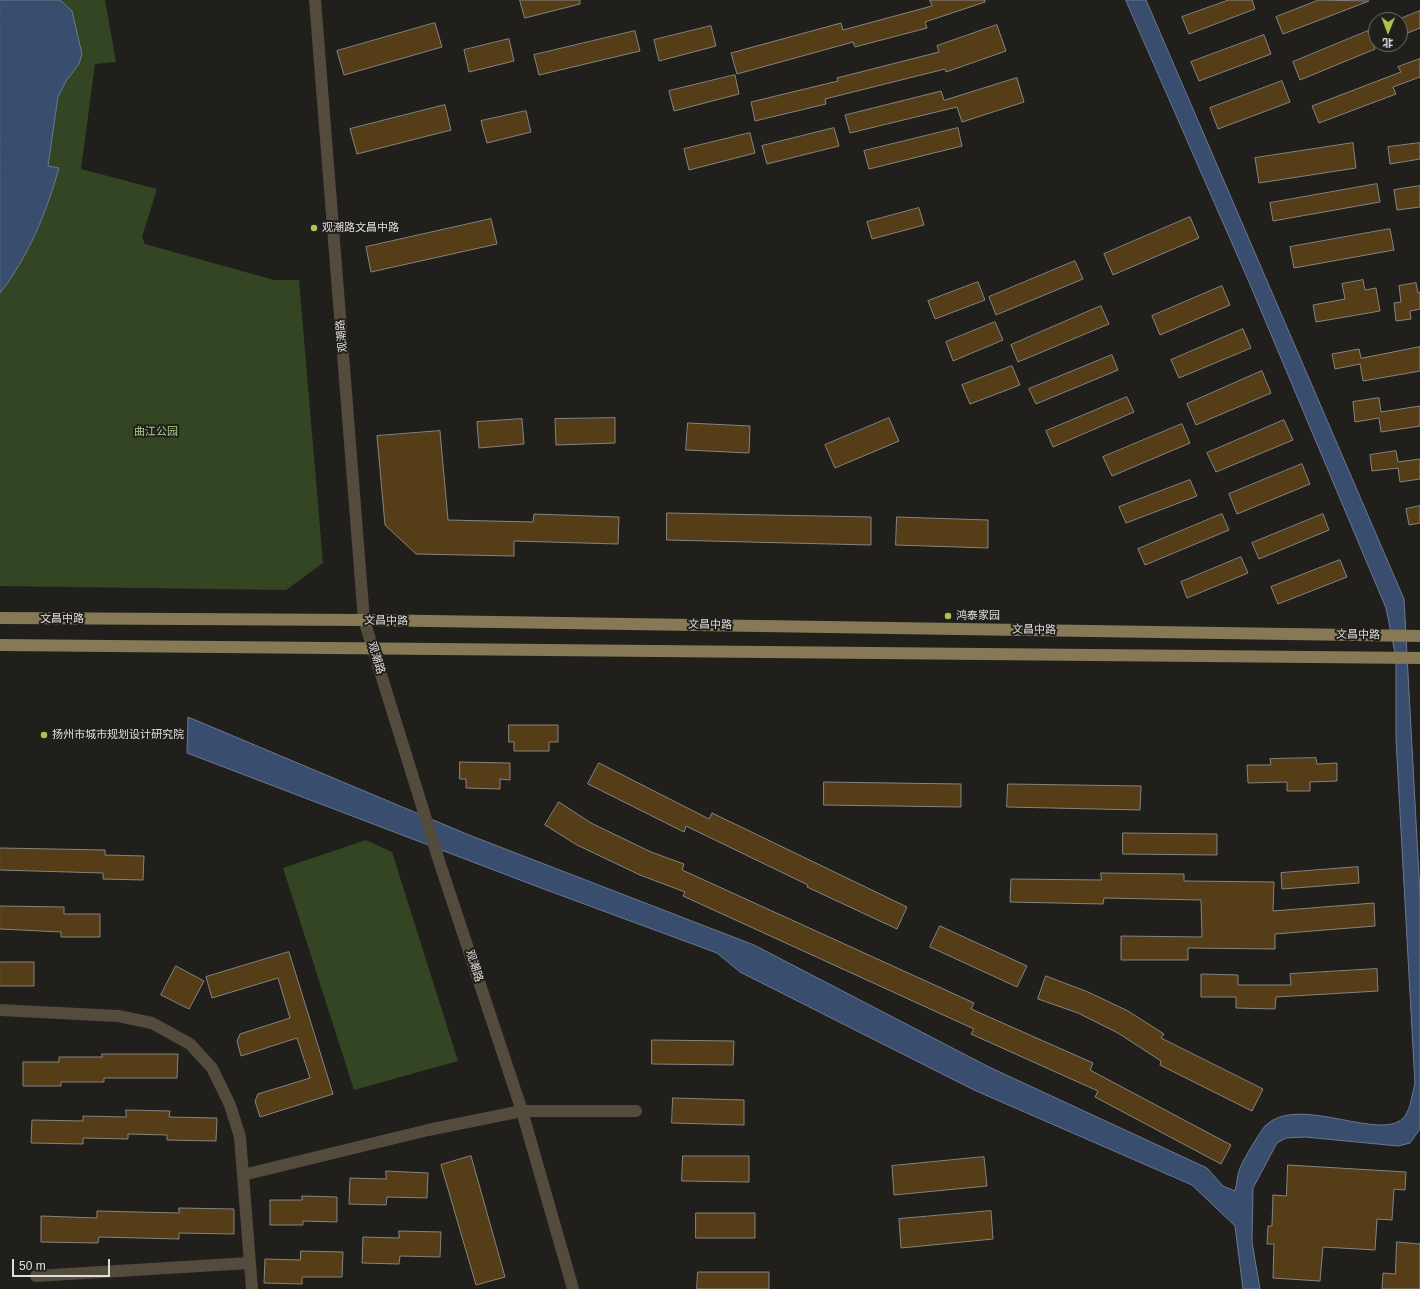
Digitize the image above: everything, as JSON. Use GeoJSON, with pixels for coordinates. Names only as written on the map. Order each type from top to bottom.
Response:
{"type":"FeatureCollection","features":[{"type":"Feature","properties":{"kind":"main road","name":"文昌中路"},"geometry":{"type":"LineString","coordinates":[[0,618],[364,620],[1420,636]]}},
{"type":"Feature","properties":{"kind":"main road","name":"文昌中路"},"geometry":{"type":"LineString","coordinates":[[0,645],[373,647],[1420,658]]}},
{"type":"Feature","properties":{"kind":"street","name":"观潮路"},"geometry":{"type":"LineString","coordinates":[[315,0],[364,620],[440,864],[522,1111],[573,1289]]}},
{"type":"Feature","properties":{"kind":"street"},"geometry":{"type":"LineString","coordinates":[[0,1010],[118,1016],[152,1023],[190,1044],[212,1068],[230,1105],[240,1137],[252,1289]]}},
{"type":"Feature","properties":{"kind":"street"},"geometry":{"type":"LineString","coordinates":[[243,1175],[428,1130],[522,1111],[636,1112]]}},
{"type":"Feature","properties":{"kind":"street"},"geometry":{"type":"LineString","coordinates":[[36,1276],[249,1262]]}},
{"type":"Feature","properties":{"kind":"green space","name":"曲江公园"},"geometry":{"type":"Polygon","coordinates":[[[0,0],[105,0],[116,62],[95,64],[81,169],[157,189],[142,237],[145,244],[274,280],[299,280],[323,563],[286,590],[0,586],[0,0]]]}},
{"type":"Feature","properties":{"kind":"green space"},"geometry":{"type":"Polygon","coordinates":[[[366,840],[392,852],[458,1061],[354,1090],[283,868],[366,840]]]}},
{"type":"Feature","properties":{"kind":"water"},"geometry":{"type":"Polygon","coordinates":[[[0,0],[60,0],[72,11],[82,54],[79,64],[66,81],[58,97],[48,166],[59,168],[48,201],[36,234],[20,264],[0,293],[0,0]]]}},
{"type":"Feature","properties":{"kind":"water"},"geometry":{"type":"Polygon","coordinates":[[[1126,0],[1146,0],[1404,599],[1420,895],[1420,1129],[1410,1143],[1398,1146],[1305,1137],[1286,1138],[1277,1143],[1253,1188],[1252,1242],[1260,1289],[1243,1289],[1235,1226],[1192,1185],[974,1090],[740,972],[717,953],[541,888],[187,753],[188,717],[469,835],[754,945],[989,1067],[1207,1168],[1223,1186],[1235,1191],[1240,1168],[1259,1134],[1265,1126],[1280,1117],[1298,1114],[1379,1125],[1394,1123],[1405,1116],[1410,1105],[1415,1084],[1396,739],[1396,658],[1386,608],[1249,282],[1126,0]]]}},
{"type":"Feature","properties":{"kind":"building"},"geometry":{"type":"Polygon","coordinates":[[[520,0],[580,0],[580,4],[525,18],[520,0]]]}},
{"type":"Feature","properties":{"kind":"building"},"geometry":{"type":"Polygon","coordinates":[[[930,0],[985,0],[985,2],[925,22],[927,28],[855,47],[853,42],[737,74],[731,53],[841,23],[843,30],[932,6],[930,0]]]}},
{"type":"Feature","properties":{"kind":"building"},"geometry":{"type":"Polygon","coordinates":[[[1229,0],[1252,0],[1255,9],[1189,34],[1182,17],[1229,0]]]}},
{"type":"Feature","properties":{"kind":"building"},"geometry":{"type":"Polygon","coordinates":[[[1319,0],[1369,1],[1283,34],[1276,17],[1319,0]]]}},
{"type":"Feature","properties":{"kind":"building"},"geometry":{"type":"Polygon","coordinates":[[[1420,11],[1420,28],[1408,33],[1408,16],[1420,11]]]}},
{"type":"Feature","properties":{"kind":"building"},"geometry":{"type":"Polygon","coordinates":[[[435,23],[442,47],[344,75],[337,51],[435,23]]]}},
{"type":"Feature","properties":{"kind":"building"},"geometry":{"type":"Polygon","coordinates":[[[997,25],[1006,51],[946,72],[945,69],[825,99],[826,104],[755,121],[751,102],[838,81],[837,78],[939,52],[937,46],[997,25]]]}},
{"type":"Feature","properties":{"kind":"building"},"geometry":{"type":"Polygon","coordinates":[[[711,26],[716,46],[659,61],[654,40],[711,26]]]}},
{"type":"Feature","properties":{"kind":"building"},"geometry":{"type":"Polygon","coordinates":[[[635,31],[640,51],[539,75],[534,55],[635,31]]]}},
{"type":"Feature","properties":{"kind":"building"},"geometry":{"type":"Polygon","coordinates":[[[1368,31],[1368,52],[1300,80],[1293,62],[1368,31]]]}},
{"type":"Feature","properties":{"kind":"building"},"geometry":{"type":"Polygon","coordinates":[[[1264,35],[1271,54],[1199,81],[1191,62],[1264,35]]]}},
{"type":"Feature","properties":{"kind":"building"},"geometry":{"type":"Polygon","coordinates":[[[509,39],[514,61],[469,72],[464,50],[509,39]]]}},
{"type":"Feature","properties":{"kind":"building"},"geometry":{"type":"Polygon","coordinates":[[[1420,59],[1420,77],[1393,87],[1396,94],[1319,123],[1312,106],[1401,72],[1398,67],[1420,59]]]}},
{"type":"Feature","properties":{"kind":"building"},"geometry":{"type":"Polygon","coordinates":[[[735,75],[739,94],[674,111],[669,91],[735,75]]]}},
{"type":"Feature","properties":{"kind":"building"},"geometry":{"type":"Polygon","coordinates":[[[1017,78],[1024,102],[962,122],[957,107],[850,133],[845,115],[941,91],[944,100],[1017,78]]]}},
{"type":"Feature","properties":{"kind":"building"},"geometry":{"type":"Polygon","coordinates":[[[1282,81],[1290,102],[1218,129],[1210,108],[1282,81]]]}},
{"type":"Feature","properties":{"kind":"building"},"geometry":{"type":"Polygon","coordinates":[[[445,105],[451,130],[357,154],[350,129],[445,105]]]}},
{"type":"Feature","properties":{"kind":"building"},"geometry":{"type":"Polygon","coordinates":[[[526,111],[531,132],[487,143],[481,121],[526,111]]]}},
{"type":"Feature","properties":{"kind":"building"},"geometry":{"type":"Polygon","coordinates":[[[834,128],[839,146],[767,164],[762,146],[834,128]]]}},
{"type":"Feature","properties":{"kind":"building"},"geometry":{"type":"Polygon","coordinates":[[[958,128],[962,146],[869,169],[864,151],[958,128]]]}},
{"type":"Feature","properties":{"kind":"building"},"geometry":{"type":"Polygon","coordinates":[[[750,133],[755,153],[689,170],[684,149],[750,133]]]}},
{"type":"Feature","properties":{"kind":"building"},"geometry":{"type":"Polygon","coordinates":[[[1353,143],[1356,168],[1259,183],[1255,158],[1353,143]]]}},
{"type":"Feature","properties":{"kind":"building"},"geometry":{"type":"Polygon","coordinates":[[[1420,143],[1420,159],[1390,164],[1388,147],[1420,143]]]}},
{"type":"Feature","properties":{"kind":"building"},"geometry":{"type":"Polygon","coordinates":[[[1377,184],[1380,202],[1273,221],[1270,203],[1377,184]]]}},
{"type":"Feature","properties":{"kind":"building"},"geometry":{"type":"Polygon","coordinates":[[[1420,186],[1420,207],[1397,210],[1394,190],[1420,186]]]}},
{"type":"Feature","properties":{"kind":"building"},"geometry":{"type":"Polygon","coordinates":[[[919,208],[924,225],[872,239],[867,222],[919,208]]]}},
{"type":"Feature","properties":{"kind":"building"},"geometry":{"type":"Polygon","coordinates":[[[1190,217],[1199,238],[1113,275],[1104,254],[1190,217]]]}},
{"type":"Feature","properties":{"kind":"building"},"geometry":{"type":"Polygon","coordinates":[[[491,219],[497,244],[371,272],[366,247],[491,219]]]}},
{"type":"Feature","properties":{"kind":"building"},"geometry":{"type":"Polygon","coordinates":[[[1390,229],[1394,250],[1294,268],[1290,247],[1390,229]]]}},
{"type":"Feature","properties":{"kind":"building"},"geometry":{"type":"Polygon","coordinates":[[[1075,261],[1083,279],[996,315],[989,297],[1075,261]]]}},
{"type":"Feature","properties":{"kind":"building"},"geometry":{"type":"Polygon","coordinates":[[[1363,280],[1365,290],[1376,288],[1380,311],[1316,322],[1313,305],[1345,299],[1342,284],[1363,280]]]}},
{"type":"Feature","properties":{"kind":"building"},"geometry":{"type":"Polygon","coordinates":[[[978,282],[985,300],[935,319],[928,301],[978,282]]]}},
{"type":"Feature","properties":{"kind":"building"},"geometry":{"type":"Polygon","coordinates":[[[1416,283],[1418,293],[1420,292],[1420,309],[1410,311],[1411,319],[1396,321],[1394,303],[1401,302],[1399,286],[1416,283]]]}},
{"type":"Feature","properties":{"kind":"building"},"geometry":{"type":"Polygon","coordinates":[[[1222,286],[1230,305],[1160,335],[1152,316],[1222,286]]]}},
{"type":"Feature","properties":{"kind":"building"},"geometry":{"type":"Polygon","coordinates":[[[1101,306],[1109,324],[1018,362],[1011,345],[1101,306]]]}},
{"type":"Feature","properties":{"kind":"building"},"geometry":{"type":"Polygon","coordinates":[[[995,322],[1003,340],[953,361],[946,342],[995,322]]]}},
{"type":"Feature","properties":{"kind":"building"},"geometry":{"type":"Polygon","coordinates":[[[1243,329],[1251,348],[1179,378],[1171,360],[1243,329]]]}},
{"type":"Feature","properties":{"kind":"building"},"geometry":{"type":"Polygon","coordinates":[[[1420,347],[1420,371],[1363,381],[1360,364],[1335,369],[1332,354],[1359,349],[1361,358],[1420,347]]]}},
{"type":"Feature","properties":{"kind":"building"},"geometry":{"type":"Polygon","coordinates":[[[1112,355],[1118,370],[1036,404],[1029,389],[1112,355]]]}},
{"type":"Feature","properties":{"kind":"building"},"geometry":{"type":"Polygon","coordinates":[[[1012,366],[1020,385],[970,404],[962,385],[1012,366]]]}},
{"type":"Feature","properties":{"kind":"building"},"geometry":{"type":"Polygon","coordinates":[[[1262,371],[1271,393],[1196,425],[1187,404],[1262,371]]]}},
{"type":"Feature","properties":{"kind":"building"},"geometry":{"type":"Polygon","coordinates":[[[1127,397],[1134,412],[1053,447],[1046,431],[1127,397]]]}},
{"type":"Feature","properties":{"kind":"building"},"geometry":{"type":"Polygon","coordinates":[[[1379,398],[1381,412],[1420,406],[1420,426],[1381,432],[1379,418],[1355,422],[1353,402],[1379,398]]]}},
{"type":"Feature","properties":{"kind":"building"},"geometry":{"type":"Polygon","coordinates":[[[615,418],[615,443],[556,445],[555,419],[615,418]]]}},
{"type":"Feature","properties":{"kind":"building"},"geometry":{"type":"Polygon","coordinates":[[[889,418],[899,441],[835,468],[825,445],[889,418]]]}},
{"type":"Feature","properties":{"kind":"building"},"geometry":{"type":"Polygon","coordinates":[[[522,419],[524,444],[479,448],[477,422],[522,419]]]}},
{"type":"Feature","properties":{"kind":"building"},"geometry":{"type":"Polygon","coordinates":[[[1284,420],[1293,440],[1216,472],[1207,453],[1284,420]]]}},
{"type":"Feature","properties":{"kind":"building"},"geometry":{"type":"Polygon","coordinates":[[[688,423],[750,426],[749,453],[686,450],[688,423]]]}},
{"type":"Feature","properties":{"kind":"building"},"geometry":{"type":"Polygon","coordinates":[[[1182,424],[1190,443],[1112,476],[1103,457],[1182,424]]]}},
{"type":"Feature","properties":{"kind":"building"},"geometry":{"type":"Polygon","coordinates":[[[440,431],[448,520],[533,522],[534,514],[619,517],[618,544],[514,541],[514,556],[416,554],[385,525],[377,436],[440,431]]]}},
{"type":"Feature","properties":{"kind":"building"},"geometry":{"type":"Polygon","coordinates":[[[1396,451],[1398,462],[1420,459],[1420,479],[1400,482],[1398,468],[1372,471],[1370,455],[1396,451]]]}},
{"type":"Feature","properties":{"kind":"building"},"geometry":{"type":"Polygon","coordinates":[[[1302,464],[1310,484],[1237,514],[1229,494],[1302,464]]]}},
{"type":"Feature","properties":{"kind":"building"},"geometry":{"type":"Polygon","coordinates":[[[1190,480],[1197,496],[1126,523],[1119,507],[1190,480]]]}},
{"type":"Feature","properties":{"kind":"building"},"geometry":{"type":"Polygon","coordinates":[[[1420,506],[1420,523],[1409,525],[1406,509],[1420,506]]]}},
{"type":"Feature","properties":{"kind":"building"},"geometry":{"type":"Polygon","coordinates":[[[667,513],[871,517],[871,545],[667,540],[667,513]]]}},
{"type":"Feature","properties":{"kind":"building"},"geometry":{"type":"Polygon","coordinates":[[[1222,514],[1229,530],[1145,565],[1138,549],[1222,514]]]}},
{"type":"Feature","properties":{"kind":"building"},"geometry":{"type":"Polygon","coordinates":[[[1323,514],[1329,530],[1259,559],[1252,543],[1323,514]]]}},
{"type":"Feature","properties":{"kind":"building"},"geometry":{"type":"Polygon","coordinates":[[[897,517],[988,520],[988,548],[896,545],[897,517]]]}},
{"type":"Feature","properties":{"kind":"building"},"geometry":{"type":"Polygon","coordinates":[[[1241,557],[1248,573],[1187,598],[1181,582],[1241,557]]]}},
{"type":"Feature","properties":{"kind":"building"},"geometry":{"type":"Polygon","coordinates":[[[1340,560],[1347,577],[1278,604],[1271,587],[1340,560]]]}},
{"type":"Feature","properties":{"kind":"building"},"geometry":{"type":"Polygon","coordinates":[[[509,725],[558,725],[558,742],[549,742],[549,751],[514,751],[514,742],[509,742],[509,725]]]}},
{"type":"Feature","properties":{"kind":"building"},"geometry":{"type":"Polygon","coordinates":[[[1316,758],[1317,764],[1337,763],[1337,781],[1310,782],[1310,791],[1287,791],[1287,782],[1248,783],[1247,765],[1271,765],[1270,759],[1316,758]]]}},
{"type":"Feature","properties":{"kind":"building"},"geometry":{"type":"Polygon","coordinates":[[[460,762],[510,763],[510,780],[500,779],[500,789],[466,788],[466,779],[460,779],[460,762]]]}},
{"type":"Feature","properties":{"kind":"building"},"geometry":{"type":"Polygon","coordinates":[[[599,763],[709,819],[712,813],[907,907],[897,929],[807,887],[808,885],[686,826],[684,832],[588,784],[599,763]]]}},
{"type":"Feature","properties":{"kind":"building"},"geometry":{"type":"Polygon","coordinates":[[[824,782],[961,784],[961,807],[824,805],[824,782]]]}},
{"type":"Feature","properties":{"kind":"building"},"geometry":{"type":"Polygon","coordinates":[[[1008,784],[1141,786],[1140,810],[1007,807],[1008,784]]]}},
{"type":"Feature","properties":{"kind":"building"},"geometry":{"type":"Polygon","coordinates":[[[559,802],[591,823],[651,852],[684,864],[682,870],[974,1003],[971,1009],[1093,1063],[1090,1070],[1231,1145],[1221,1164],[1095,1097],[1098,1091],[971,1034],[974,1029],[683,896],[685,892],[640,875],[577,845],[545,825],[559,802]]]}},
{"type":"Feature","properties":{"kind":"building"},"geometry":{"type":"Polygon","coordinates":[[[1123,833],[1217,834],[1217,855],[1123,854],[1123,833]]]}},
{"type":"Feature","properties":{"kind":"building"},"geometry":{"type":"Polygon","coordinates":[[[0,848],[105,850],[105,855],[144,856],[143,880],[103,879],[103,873],[0,870],[0,848]]]}},
{"type":"Feature","properties":{"kind":"building"},"geometry":{"type":"Polygon","coordinates":[[[1358,867],[1359,883],[1282,889],[1281,873],[1358,867]]]}},
{"type":"Feature","properties":{"kind":"building"},"geometry":{"type":"Polygon","coordinates":[[[1101,873],[1184,874],[1184,881],[1274,882],[1273,911],[1374,903],[1375,926],[1275,934],[1275,949],[1188,948],[1188,960],[1121,960],[1121,936],[1202,937],[1201,900],[1104,898],[1103,904],[1010,902],[1011,879],[1101,880],[1101,873]]]}},
{"type":"Feature","properties":{"kind":"building"},"geometry":{"type":"Polygon","coordinates":[[[0,906],[64,907],[64,914],[100,914],[100,937],[61,937],[61,932],[0,929],[0,906]]]}},
{"type":"Feature","properties":{"kind":"building"},"geometry":{"type":"Polygon","coordinates":[[[940,926],[1027,966],[1017,987],[930,947],[940,926]]]}},
{"type":"Feature","properties":{"kind":"building"},"geometry":{"type":"Polygon","coordinates":[[[289,952],[333,1094],[260,1117],[255,1101],[258,1094],[310,1078],[297,1038],[241,1056],[237,1041],[240,1034],[290,1018],[278,978],[212,998],[206,977],[289,952]]]}},
{"type":"Feature","properties":{"kind":"building"},"geometry":{"type":"Polygon","coordinates":[[[0,962],[34,962],[34,986],[0,986],[0,962]]]}},
{"type":"Feature","properties":{"kind":"building"},"geometry":{"type":"Polygon","coordinates":[[[176,966],[204,981],[189,1009],[161,995],[176,966]]]}},
{"type":"Feature","properties":{"kind":"building"},"geometry":{"type":"Polygon","coordinates":[[[1377,969],[1378,991],[1276,997],[1275,1009],[1236,1008],[1236,997],[1201,997],[1201,974],[1238,975],[1238,985],[1291,985],[1290,974],[1377,969]]]}},
{"type":"Feature","properties":{"kind":"building"},"geometry":{"type":"Polygon","coordinates":[[[1046,976],[1088,992],[1128,1011],[1164,1034],[1161,1038],[1263,1089],[1252,1111],[1160,1065],[1161,1061],[1118,1033],[1078,1013],[1038,999],[1046,976]]]}},
{"type":"Feature","properties":{"kind":"building"},"geometry":{"type":"Polygon","coordinates":[[[652,1040],[734,1041],[733,1065],[652,1064],[652,1040]]]}},
{"type":"Feature","properties":{"kind":"building"},"geometry":{"type":"Polygon","coordinates":[[[102,1054],[178,1054],[177,1078],[104,1078],[104,1082],[61,1082],[61,1086],[23,1086],[23,1062],[59,1062],[59,1057],[102,1057],[102,1054]]]}},
{"type":"Feature","properties":{"kind":"building"},"geometry":{"type":"Polygon","coordinates":[[[673,1098],[744,1100],[744,1125],[672,1123],[673,1098]]]}},
{"type":"Feature","properties":{"kind":"building"},"geometry":{"type":"Polygon","coordinates":[[[126,1110],[170,1111],[169,1117],[217,1118],[216,1141],[167,1140],[167,1135],[128,1134],[128,1139],[83,1138],[83,1144],[31,1143],[32,1120],[83,1121],[83,1116],[126,1117],[126,1110]]]}},
{"type":"Feature","properties":{"kind":"building"},"geometry":{"type":"Polygon","coordinates":[[[471,1156],[505,1277],[476,1285],[441,1165],[471,1156]]]}},
{"type":"Feature","properties":{"kind":"building"},"geometry":{"type":"Polygon","coordinates":[[[683,1156],[749,1156],[749,1182],[682,1181],[683,1156]]]}},
{"type":"Feature","properties":{"kind":"building"},"geometry":{"type":"Polygon","coordinates":[[[984,1157],[987,1186],[894,1195],[892,1166],[984,1157]]]}},
{"type":"Feature","properties":{"kind":"building"},"geometry":{"type":"Polygon","coordinates":[[[1288,1165],[1406,1172],[1405,1190],[1394,1189],[1392,1220],[1377,1219],[1375,1250],[1323,1247],[1320,1281],[1273,1278],[1274,1244],[1267,1244],[1268,1226],[1272,1226],[1273,1195],[1286,1196],[1288,1165]]]}},
{"type":"Feature","properties":{"kind":"building"},"geometry":{"type":"Polygon","coordinates":[[[386,1171],[428,1173],[427,1198],[387,1197],[386,1205],[349,1204],[350,1178],[386,1179],[386,1171]]]}},
{"type":"Feature","properties":{"kind":"building"},"geometry":{"type":"Polygon","coordinates":[[[302,1196],[337,1197],[337,1222],[303,1221],[303,1225],[270,1225],[270,1200],[302,1200],[302,1196]]]}},
{"type":"Feature","properties":{"kind":"building"},"geometry":{"type":"Polygon","coordinates":[[[179,1208],[234,1209],[234,1234],[179,1233],[179,1239],[99,1237],[98,1243],[41,1242],[41,1216],[97,1218],[97,1211],[179,1213],[179,1208]]]}},
{"type":"Feature","properties":{"kind":"building"},"geometry":{"type":"Polygon","coordinates":[[[991,1211],[993,1239],[901,1248],[899,1219],[991,1211]]]}},
{"type":"Feature","properties":{"kind":"building"},"geometry":{"type":"Polygon","coordinates":[[[696,1213],[755,1213],[755,1238],[696,1238],[696,1213]]]}},
{"type":"Feature","properties":{"kind":"building"},"geometry":{"type":"Polygon","coordinates":[[[399,1231],[441,1232],[440,1257],[400,1256],[399,1264],[362,1263],[363,1237],[399,1238],[399,1231]]]}},
{"type":"Feature","properties":{"kind":"building"},"geometry":{"type":"Polygon","coordinates":[[[1397,1242],[1420,1244],[1420,1289],[1382,1289],[1383,1273],[1395,1274],[1397,1242]]]}},
{"type":"Feature","properties":{"kind":"building"},"geometry":{"type":"Polygon","coordinates":[[[301,1251],[343,1252],[342,1277],[302,1277],[302,1284],[264,1283],[265,1259],[300,1260],[301,1251]]]}},
{"type":"Feature","properties":{"kind":"building"},"geometry":{"type":"Polygon","coordinates":[[[698,1272],[769,1272],[769,1289],[697,1289],[698,1272]]]}},
{"type":"Feature","properties":{"kind":"place","name":"观潮路文昌中路"},"geometry":{"type":"Point","coordinates":[314,228]}},
{"type":"Feature","properties":{"kind":"place","name":"鸿泰家园"},"geometry":{"type":"Point","coordinates":[948,616]}},
{"type":"Feature","properties":{"kind":"place","name":"扬州市城市规划设计研究院"},"geometry":{"type":"Point","coordinates":[44,735]}}]}
